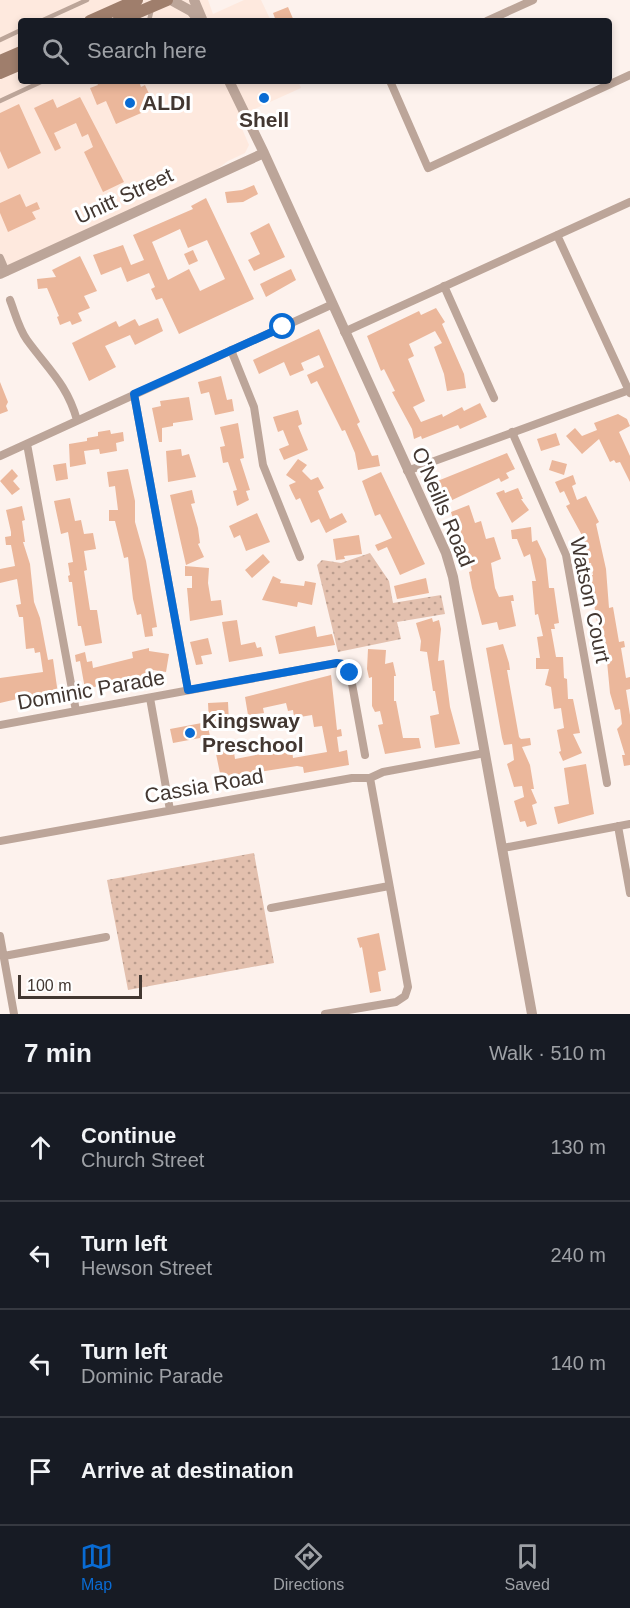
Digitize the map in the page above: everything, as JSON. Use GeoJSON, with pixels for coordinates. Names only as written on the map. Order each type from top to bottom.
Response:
{"type":"FeatureCollection","features":[{"type":"Feature","properties":{"kind":"main road"},"geometry":{"type":"LineString","coordinates":[[125,18],[169,0]]}},
{"type":"Feature","properties":{"kind":"main road"},"geometry":{"type":"LineString","coordinates":[[96,18],[131,1]]}},
{"type":"Feature","properties":{"kind":"main road"},"geometry":{"type":"LineString","coordinates":[[0,61],[18,53]]}},
{"type":"Feature","properties":{"kind":"main road"},"geometry":{"type":"LineString","coordinates":[[0,73],[18,65]]}},
{"type":"Feature","properties":{"kind":"street"},"geometry":{"type":"LineString","coordinates":[[169,0],[191,11],[198,18]]}},
{"type":"Feature","properties":{"kind":"street"},"geometry":{"type":"LineString","coordinates":[[194,0],[200,18]]}},
{"type":"Feature","properties":{"kind":"street"},"geometry":{"type":"LineString","coordinates":[[494,18],[533,0]]}},
{"type":"Feature","properties":{"kind":"street"},"geometry":{"type":"LineString","coordinates":[[612,83],[630,75]]}},
{"type":"Feature","properties":{"kind":"street","name":"O'Neills Road"},"geometry":{"type":"LineString","coordinates":[[230,84],[446,553],[453,577],[532,1014]]}},
{"type":"Feature","properties":{"kind":"street"},"geometry":{"type":"LineString","coordinates":[[391,84],[428,168],[610,84]]}},
{"type":"Feature","properties":{"kind":"street","name":"Unitt Street"},"geometry":{"type":"LineString","coordinates":[[3,273],[264,153]]}},
{"type":"Feature","properties":{"kind":"street"},"geometry":{"type":"LineString","coordinates":[[344,332],[630,202]]}},
{"type":"Feature","properties":{"kind":"street"},"geometry":{"type":"LineString","coordinates":[[407,471],[629,391],[557,235]]}},
{"type":"Feature","properties":{"kind":"street"},"geometry":{"type":"LineString","coordinates":[[0,258],[3,273]]}},
{"type":"Feature","properties":{"kind":"street"},"geometry":{"type":"LineString","coordinates":[[444,286],[494,398]]}},
{"type":"Feature","properties":{"kind":"street"},"geometry":{"type":"LineString","coordinates":[[10,300],[25,338],[61,380],[72,401],[77,420]]}},
{"type":"Feature","properties":{"kind":"street"},"geometry":{"type":"LineString","coordinates":[[0,456],[333,304]]}},
{"type":"Feature","properties":{"kind":"street"},"geometry":{"type":"LineString","coordinates":[[231,350],[254,406],[263,465],[300,557]]}},
{"type":"Feature","properties":{"kind":"street"},"geometry":{"type":"LineString","coordinates":[[134,394],[188,690]]}},
{"type":"Feature","properties":{"kind":"street","name":"Watson Court"},"geometry":{"type":"LineString","coordinates":[[512,432],[566,555],[607,783]]}},
{"type":"Feature","properties":{"kind":"street"},"geometry":{"type":"LineString","coordinates":[[27,444],[76,711]]}},
{"type":"Feature","properties":{"kind":"street","name":"Dominic Parade"},"geometry":{"type":"LineString","coordinates":[[0,725],[343,664],[350,673],[365,756]]}},
{"type":"Feature","properties":{"kind":"street"},"geometry":{"type":"LineString","coordinates":[[150,698],[170,810]]}},
{"type":"Feature","properties":{"kind":"street","name":"Cassia Road"},"geometry":{"type":"LineString","coordinates":[[0,841],[352,778],[370,778],[383,772],[485,753]]}},
{"type":"Feature","properties":{"kind":"street"},"geometry":{"type":"LineString","coordinates":[[325,1014],[396,1002],[405,996],[408,987],[370,778]]}},
{"type":"Feature","properties":{"kind":"street"},"geometry":{"type":"LineString","coordinates":[[503,848],[630,824]]}},
{"type":"Feature","properties":{"kind":"street"},"geometry":{"type":"LineString","coordinates":[[618,826],[630,893]]}},
{"type":"Feature","properties":{"kind":"street"},"geometry":{"type":"LineString","coordinates":[[272,908],[389,886]]}},
{"type":"Feature","properties":{"kind":"street"},"geometry":{"type":"LineString","coordinates":[[0,936],[14,1014]]}},
{"type":"Feature","properties":{"kind":"street"},"geometry":{"type":"LineString","coordinates":[[4,956],[106,937]]}},
{"type":"Feature","properties":{"kind":"lane"},"geometry":{"type":"LineString","coordinates":[[48,18],[87,0]]}},
{"type":"Feature","properties":{"kind":"lane"},"geometry":{"type":"LineString","coordinates":[[150,18],[153,6]]}},
{"type":"Feature","properties":{"kind":"lane"},"geometry":{"type":"LineString","coordinates":[[0,40],[18,31]]}},
{"type":"Feature","properties":{"kind":"lane"},"geometry":{"type":"LineString","coordinates":[[0,101],[37,84]]}},
{"type":"Feature","properties":{"kind":"shaded area"},"geometry":{"type":"Polygon","coordinates":[[[0,0],[208,0],[213,14],[244,0],[261,0],[270,18],[18,18],[18,84],[299,84],[301,88],[237,117],[249,145],[245,153],[228,161],[213,172],[0,269],[0,0]]]}},
{"type":"Feature","properties":{"kind":"shaded area"},"geometry":{"type":"Polygon","coordinates":[[[370,553],[389,581],[393,603],[441,595],[445,614],[397,622],[401,639],[338,652],[317,565],[322,560],[341,563],[370,553]]]}},
{"type":"Feature","properties":{"kind":"shaded area"},"geometry":{"type":"Polygon","coordinates":[[[254,853],[274,963],[128,990],[107,880],[254,853]]]}},
{"type":"Feature","properties":{"kind":"building"},"geometry":{"type":"Polygon","coordinates":[[[288,7],[293,18],[275,18],[273,13],[288,7]]]}},
{"type":"Feature","properties":{"kind":"building","name":"ALDI"},"geometry":{"type":"Polygon","coordinates":[[[140,84],[141,87],[145,85],[155,107],[116,124],[106,101],[97,105],[90,88],[98,85],[140,84]]]}},
{"type":"Feature","properties":{"kind":"building"},"geometry":{"type":"Polygon","coordinates":[[[80,97],[124,182],[103,192],[84,152],[93,147],[88,134],[82,137],[76,123],[54,133],[61,148],[55,151],[34,108],[53,99],[57,108],[80,97]]]}},
{"type":"Feature","properties":{"kind":"building"},"geometry":{"type":"Polygon","coordinates":[[[19,104],[41,153],[8,169],[0,151],[0,113],[19,104]]]}},
{"type":"Feature","properties":{"kind":"building"},"geometry":{"type":"Polygon","coordinates":[[[254,185],[258,194],[243,202],[227,203],[225,192],[242,190],[254,185]]]}},
{"type":"Feature","properties":{"kind":"building"},"geometry":{"type":"Polygon","coordinates":[[[20,194],[26,207],[37,202],[40,209],[32,212],[36,219],[8,232],[0,213],[0,203],[20,194]]]}},
{"type":"Feature","properties":{"kind":"building"},"geometry":{"type":"Polygon","coordinates":[[[206,198],[254,299],[179,334],[162,298],[156,300],[151,289],[155,287],[149,273],[127,282],[121,267],[101,275],[93,255],[123,245],[131,265],[144,260],[133,235],[193,209],[191,206],[206,198]],[[180,229],[152,242],[168,280],[189,269],[200,291],[225,279],[207,240],[188,248],[180,229]]]}},
{"type":"Feature","properties":{"kind":"building"},"geometry":{"type":"Polygon","coordinates":[[[269,223],[285,257],[254,271],[248,260],[260,254],[250,233],[269,223]]]}},
{"type":"Feature","properties":{"kind":"building"},"geometry":{"type":"Polygon","coordinates":[[[193,250],[198,261],[189,265],[184,254],[193,250]]]}},
{"type":"Feature","properties":{"kind":"building"},"geometry":{"type":"Polygon","coordinates":[[[80,256],[97,291],[84,296],[90,308],[78,313],[82,321],[72,325],[70,321],[60,325],[57,317],[59,316],[47,288],[38,289],[37,279],[56,277],[52,270],[80,256]]]}},
{"type":"Feature","properties":{"kind":"building"},"geometry":{"type":"Polygon","coordinates":[[[291,269],[296,280],[266,297],[260,284],[291,269]]]}},
{"type":"Feature","properties":{"kind":"building"},"geometry":{"type":"Polygon","coordinates":[[[436,308],[445,322],[442,324],[464,374],[466,388],[447,391],[444,374],[434,347],[442,343],[435,331],[409,344],[414,356],[408,359],[425,401],[413,407],[421,422],[442,414],[443,417],[462,407],[464,411],[480,403],[487,417],[460,429],[458,425],[422,439],[421,436],[414,439],[412,429],[392,392],[395,391],[384,369],[381,371],[367,336],[419,311],[421,315],[436,308]]]}},
{"type":"Feature","properties":{"kind":"building"},"geometry":{"type":"Polygon","coordinates":[[[158,318],[163,331],[135,345],[130,335],[105,346],[116,367],[89,381],[72,343],[116,321],[119,327],[135,319],[139,326],[158,318]]]}},
{"type":"Feature","properties":{"kind":"building"},"geometry":{"type":"Polygon","coordinates":[[[319,329],[360,422],[357,424],[372,456],[378,455],[380,466],[358,470],[355,453],[345,430],[342,431],[317,381],[311,384],[307,375],[324,367],[319,355],[301,363],[304,370],[290,376],[284,362],[259,374],[253,360],[319,329]]]}},
{"type":"Feature","properties":{"kind":"building"},"geometry":{"type":"Polygon","coordinates":[[[221,376],[227,400],[232,399],[234,411],[215,415],[209,392],[201,394],[198,382],[221,376]]]}},
{"type":"Feature","properties":{"kind":"building"},"geometry":{"type":"Polygon","coordinates":[[[0,382],[8,402],[6,406],[8,411],[0,414],[0,382]]]}},
{"type":"Feature","properties":{"kind":"building"},"geometry":{"type":"Polygon","coordinates":[[[189,397],[193,420],[173,423],[173,426],[162,428],[162,442],[159,442],[152,408],[161,406],[160,401],[189,397]]]}},
{"type":"Feature","properties":{"kind":"building"},"geometry":{"type":"Polygon","coordinates":[[[298,410],[302,424],[298,426],[308,450],[284,460],[279,449],[289,445],[283,430],[278,432],[273,417],[298,410]]]}},
{"type":"Feature","properties":{"kind":"building"},"geometry":{"type":"Polygon","coordinates":[[[618,414],[627,419],[630,426],[619,432],[630,456],[630,482],[620,462],[616,463],[614,460],[610,462],[599,439],[582,454],[566,436],[575,428],[582,436],[597,430],[594,423],[618,414]]]}},
{"type":"Feature","properties":{"kind":"building"},"geometry":{"type":"Polygon","coordinates":[[[238,423],[244,458],[240,459],[250,490],[246,491],[249,500],[237,506],[233,491],[237,490],[228,462],[223,463],[220,447],[225,446],[220,427],[238,423]]]}},
{"type":"Feature","properties":{"kind":"building"},"geometry":{"type":"Polygon","coordinates":[[[110,430],[111,434],[123,432],[124,441],[116,443],[117,451],[100,454],[99,449],[84,451],[86,464],[70,467],[69,444],[87,441],[87,438],[98,436],[98,432],[110,430]]]}},
{"type":"Feature","properties":{"kind":"building"},"geometry":{"type":"Polygon","coordinates":[[[556,433],[560,445],[541,451],[537,439],[556,433]]]}},
{"type":"Feature","properties":{"kind":"building"},"geometry":{"type":"Polygon","coordinates":[[[181,449],[182,456],[189,454],[196,477],[168,482],[166,451],[181,449]]]}},
{"type":"Feature","properties":{"kind":"building"},"geometry":{"type":"Polygon","coordinates":[[[507,453],[515,469],[506,473],[509,478],[501,482],[499,478],[448,502],[446,497],[443,499],[435,482],[507,453]]]}},
{"type":"Feature","properties":{"kind":"building"},"geometry":{"type":"Polygon","coordinates":[[[298,459],[307,465],[302,471],[311,480],[318,477],[324,488],[318,491],[330,519],[342,513],[347,522],[326,533],[319,519],[311,523],[300,498],[296,500],[289,485],[296,482],[286,475],[298,459]]]}},
{"type":"Feature","properties":{"kind":"building"},"geometry":{"type":"Polygon","coordinates":[[[552,460],[567,464],[564,475],[549,470],[552,460]]]}},
{"type":"Feature","properties":{"kind":"building"},"geometry":{"type":"Polygon","coordinates":[[[66,463],[68,479],[56,481],[53,465],[66,463]]]}},
{"type":"Feature","properties":{"kind":"building"},"geometry":{"type":"Polygon","coordinates":[[[12,469],[18,476],[13,481],[20,489],[12,495],[0,481],[12,469]]]}},
{"type":"Feature","properties":{"kind":"building"},"geometry":{"type":"Polygon","coordinates":[[[128,469],[135,501],[135,522],[146,561],[157,627],[152,628],[153,636],[145,637],[141,614],[137,615],[133,599],[128,557],[124,558],[115,521],[109,521],[109,510],[118,510],[115,486],[109,487],[107,472],[128,469]]]}},
{"type":"Feature","properties":{"kind":"building"},"geometry":{"type":"Polygon","coordinates":[[[381,472],[425,564],[400,575],[387,547],[378,551],[375,545],[392,538],[380,514],[375,516],[362,481],[381,472]]]}},
{"type":"Feature","properties":{"kind":"building"},"geometry":{"type":"Polygon","coordinates":[[[573,475],[576,484],[572,486],[577,500],[586,496],[599,522],[596,524],[606,569],[609,608],[613,607],[619,642],[624,641],[625,647],[621,648],[626,678],[630,677],[630,689],[626,690],[630,715],[630,765],[624,766],[622,755],[625,755],[617,729],[622,724],[620,709],[615,710],[610,693],[606,651],[602,652],[589,575],[593,575],[591,563],[585,563],[581,539],[584,539],[566,506],[570,504],[564,491],[560,493],[555,482],[573,475]]]}},
{"type":"Feature","properties":{"kind":"building"},"geometry":{"type":"Polygon","coordinates":[[[518,488],[523,499],[521,499],[529,510],[512,523],[496,493],[504,490],[505,493],[518,488]]]}},
{"type":"Feature","properties":{"kind":"building"},"geometry":{"type":"Polygon","coordinates":[[[192,490],[195,503],[191,504],[198,528],[200,543],[198,544],[204,557],[186,565],[170,495],[192,490]]]}},
{"type":"Feature","properties":{"kind":"building"},"geometry":{"type":"Polygon","coordinates":[[[70,498],[75,521],[81,520],[84,534],[93,533],[96,549],[84,551],[87,570],[84,571],[90,610],[97,610],[102,643],[85,646],[81,626],[78,626],[72,582],[69,582],[68,576],[70,575],[68,563],[73,562],[68,532],[61,534],[54,501],[70,498]]]}},
{"type":"Feature","properties":{"kind":"building"},"geometry":{"type":"Polygon","coordinates":[[[469,505],[475,523],[481,521],[486,539],[494,537],[501,559],[491,563],[495,588],[499,597],[513,595],[514,601],[511,601],[516,626],[499,630],[497,622],[482,625],[469,572],[472,571],[456,518],[453,519],[451,512],[469,505]]]}},
{"type":"Feature","properties":{"kind":"building"},"geometry":{"type":"Polygon","coordinates":[[[22,506],[25,520],[22,521],[25,542],[23,542],[30,564],[34,602],[40,618],[48,660],[53,659],[58,694],[43,696],[43,693],[0,703],[0,678],[43,672],[40,652],[35,653],[34,648],[26,649],[23,617],[19,617],[16,605],[21,604],[17,579],[0,583],[0,569],[15,566],[11,545],[6,545],[5,537],[11,536],[11,532],[6,510],[22,506]]]}},
{"type":"Feature","properties":{"kind":"building"},"geometry":{"type":"Polygon","coordinates":[[[257,513],[270,542],[246,551],[240,535],[234,538],[229,526],[257,513]]]}},
{"type":"Feature","properties":{"kind":"building"},"geometry":{"type":"Polygon","coordinates":[[[531,527],[532,542],[537,540],[546,559],[549,588],[554,588],[559,623],[554,624],[555,629],[551,629],[556,657],[563,657],[568,699],[573,699],[580,733],[573,734],[582,753],[563,761],[559,752],[561,751],[557,730],[564,728],[561,708],[554,709],[551,687],[545,685],[549,669],[536,669],[536,658],[540,658],[537,637],[543,636],[538,614],[535,615],[532,581],[536,581],[530,554],[524,557],[517,539],[512,539],[511,530],[531,527]]]}},
{"type":"Feature","properties":{"kind":"building"},"geometry":{"type":"Polygon","coordinates":[[[359,535],[362,554],[344,556],[345,559],[336,560],[333,539],[359,535]]]}},
{"type":"Feature","properties":{"kind":"building"},"geometry":{"type":"Polygon","coordinates":[[[263,554],[270,562],[252,578],[245,570],[263,554]]]}},
{"type":"Feature","properties":{"kind":"building"},"geometry":{"type":"Polygon","coordinates":[[[185,566],[209,568],[208,583],[211,601],[221,600],[223,615],[190,621],[187,588],[192,588],[192,576],[185,576],[185,566]]]}},
{"type":"Feature","properties":{"kind":"building"},"geometry":{"type":"Polygon","coordinates":[[[273,576],[281,580],[280,583],[304,586],[305,581],[316,583],[312,605],[298,602],[297,607],[262,600],[273,576]]]}},
{"type":"Feature","properties":{"kind":"building"},"geometry":{"type":"Polygon","coordinates":[[[426,578],[429,593],[397,599],[394,586],[426,578]]]}},
{"type":"Feature","properties":{"kind":"building"},"geometry":{"type":"Polygon","coordinates":[[[432,618],[433,622],[439,620],[441,629],[438,661],[444,660],[450,707],[460,744],[435,748],[430,716],[439,714],[427,652],[420,651],[421,641],[416,623],[432,618]]]}},
{"type":"Feature","properties":{"kind":"building"},"geometry":{"type":"Polygon","coordinates":[[[237,620],[241,645],[255,642],[257,648],[261,647],[263,656],[229,662],[222,622],[237,620]]]}},
{"type":"Feature","properties":{"kind":"building"},"geometry":{"type":"Polygon","coordinates":[[[315,626],[317,637],[332,634],[335,645],[279,654],[275,636],[315,626]]]}},
{"type":"Feature","properties":{"kind":"building"},"geometry":{"type":"Polygon","coordinates":[[[208,638],[212,654],[201,656],[203,664],[196,665],[190,642],[208,638]]]}},
{"type":"Feature","properties":{"kind":"building"},"geometry":{"type":"Polygon","coordinates":[[[503,644],[509,663],[510,670],[507,670],[519,737],[521,739],[530,738],[531,745],[522,747],[530,765],[534,789],[531,789],[537,803],[532,805],[537,824],[527,827],[525,821],[520,822],[514,801],[524,797],[522,786],[514,787],[507,764],[514,760],[512,744],[504,745],[502,738],[486,648],[503,644]]]}},
{"type":"Feature","properties":{"kind":"building"},"geometry":{"type":"Polygon","coordinates":[[[149,648],[149,651],[169,654],[166,672],[153,670],[154,676],[104,688],[103,685],[85,689],[80,661],[76,662],[75,655],[85,652],[87,662],[92,661],[93,668],[133,658],[132,652],[149,648]]]}},
{"type":"Feature","properties":{"kind":"building"},"geometry":{"type":"Polygon","coordinates":[[[368,649],[386,650],[385,664],[393,662],[396,676],[394,676],[394,701],[396,701],[403,738],[419,738],[421,748],[385,754],[378,725],[383,724],[380,711],[375,712],[372,706],[372,677],[369,678],[367,669],[368,649]]]}},
{"type":"Feature","properties":{"kind":"building"},"geometry":{"type":"Polygon","coordinates":[[[331,675],[337,730],[341,729],[342,736],[337,737],[339,752],[347,750],[349,765],[304,773],[303,767],[297,766],[221,778],[216,754],[233,746],[235,759],[261,754],[261,749],[273,747],[273,752],[292,749],[293,758],[327,752],[322,726],[314,727],[312,715],[294,718],[293,710],[288,711],[286,703],[263,708],[264,713],[248,715],[245,697],[331,675]]]}},
{"type":"Feature","properties":{"kind":"building"},"geometry":{"type":"Polygon","coordinates":[[[228,702],[229,723],[209,723],[208,703],[228,702]]]}},
{"type":"Feature","properties":{"kind":"building","name":"Kingsway Preschool"},"geometry":{"type":"Polygon","coordinates":[[[207,722],[211,741],[201,743],[200,738],[173,743],[170,729],[207,722]]]}},
{"type":"Feature","properties":{"kind":"building"},"geometry":{"type":"Polygon","coordinates":[[[586,764],[594,814],[558,824],[554,807],[569,804],[564,768],[586,764]]]}},
{"type":"Feature","properties":{"kind":"building"},"geometry":{"type":"Polygon","coordinates":[[[379,933],[386,970],[378,972],[381,991],[370,993],[362,947],[360,948],[357,938],[379,933]]]}},
{"type":"Feature","properties":{"kind":"place","name":"Shell"},"geometry":{"type":"Point","coordinates":[264,98]}},
{"type":"Feature","properties":{"kind":"place","name":"ALDI"},"geometry":{"type":"Point","coordinates":[130,103]}},
{"type":"Feature","properties":{"kind":"place","name":"Kingsway Preschool"},"geometry":{"type":"Point","coordinates":[190,733]}},
{"type":"Feature","properties":{"kind":"route"},"geometry":{"type":"LineString","coordinates":[[283,327],[134,394],[188,690],[337,663],[343,664],[350,673]]}}]}
